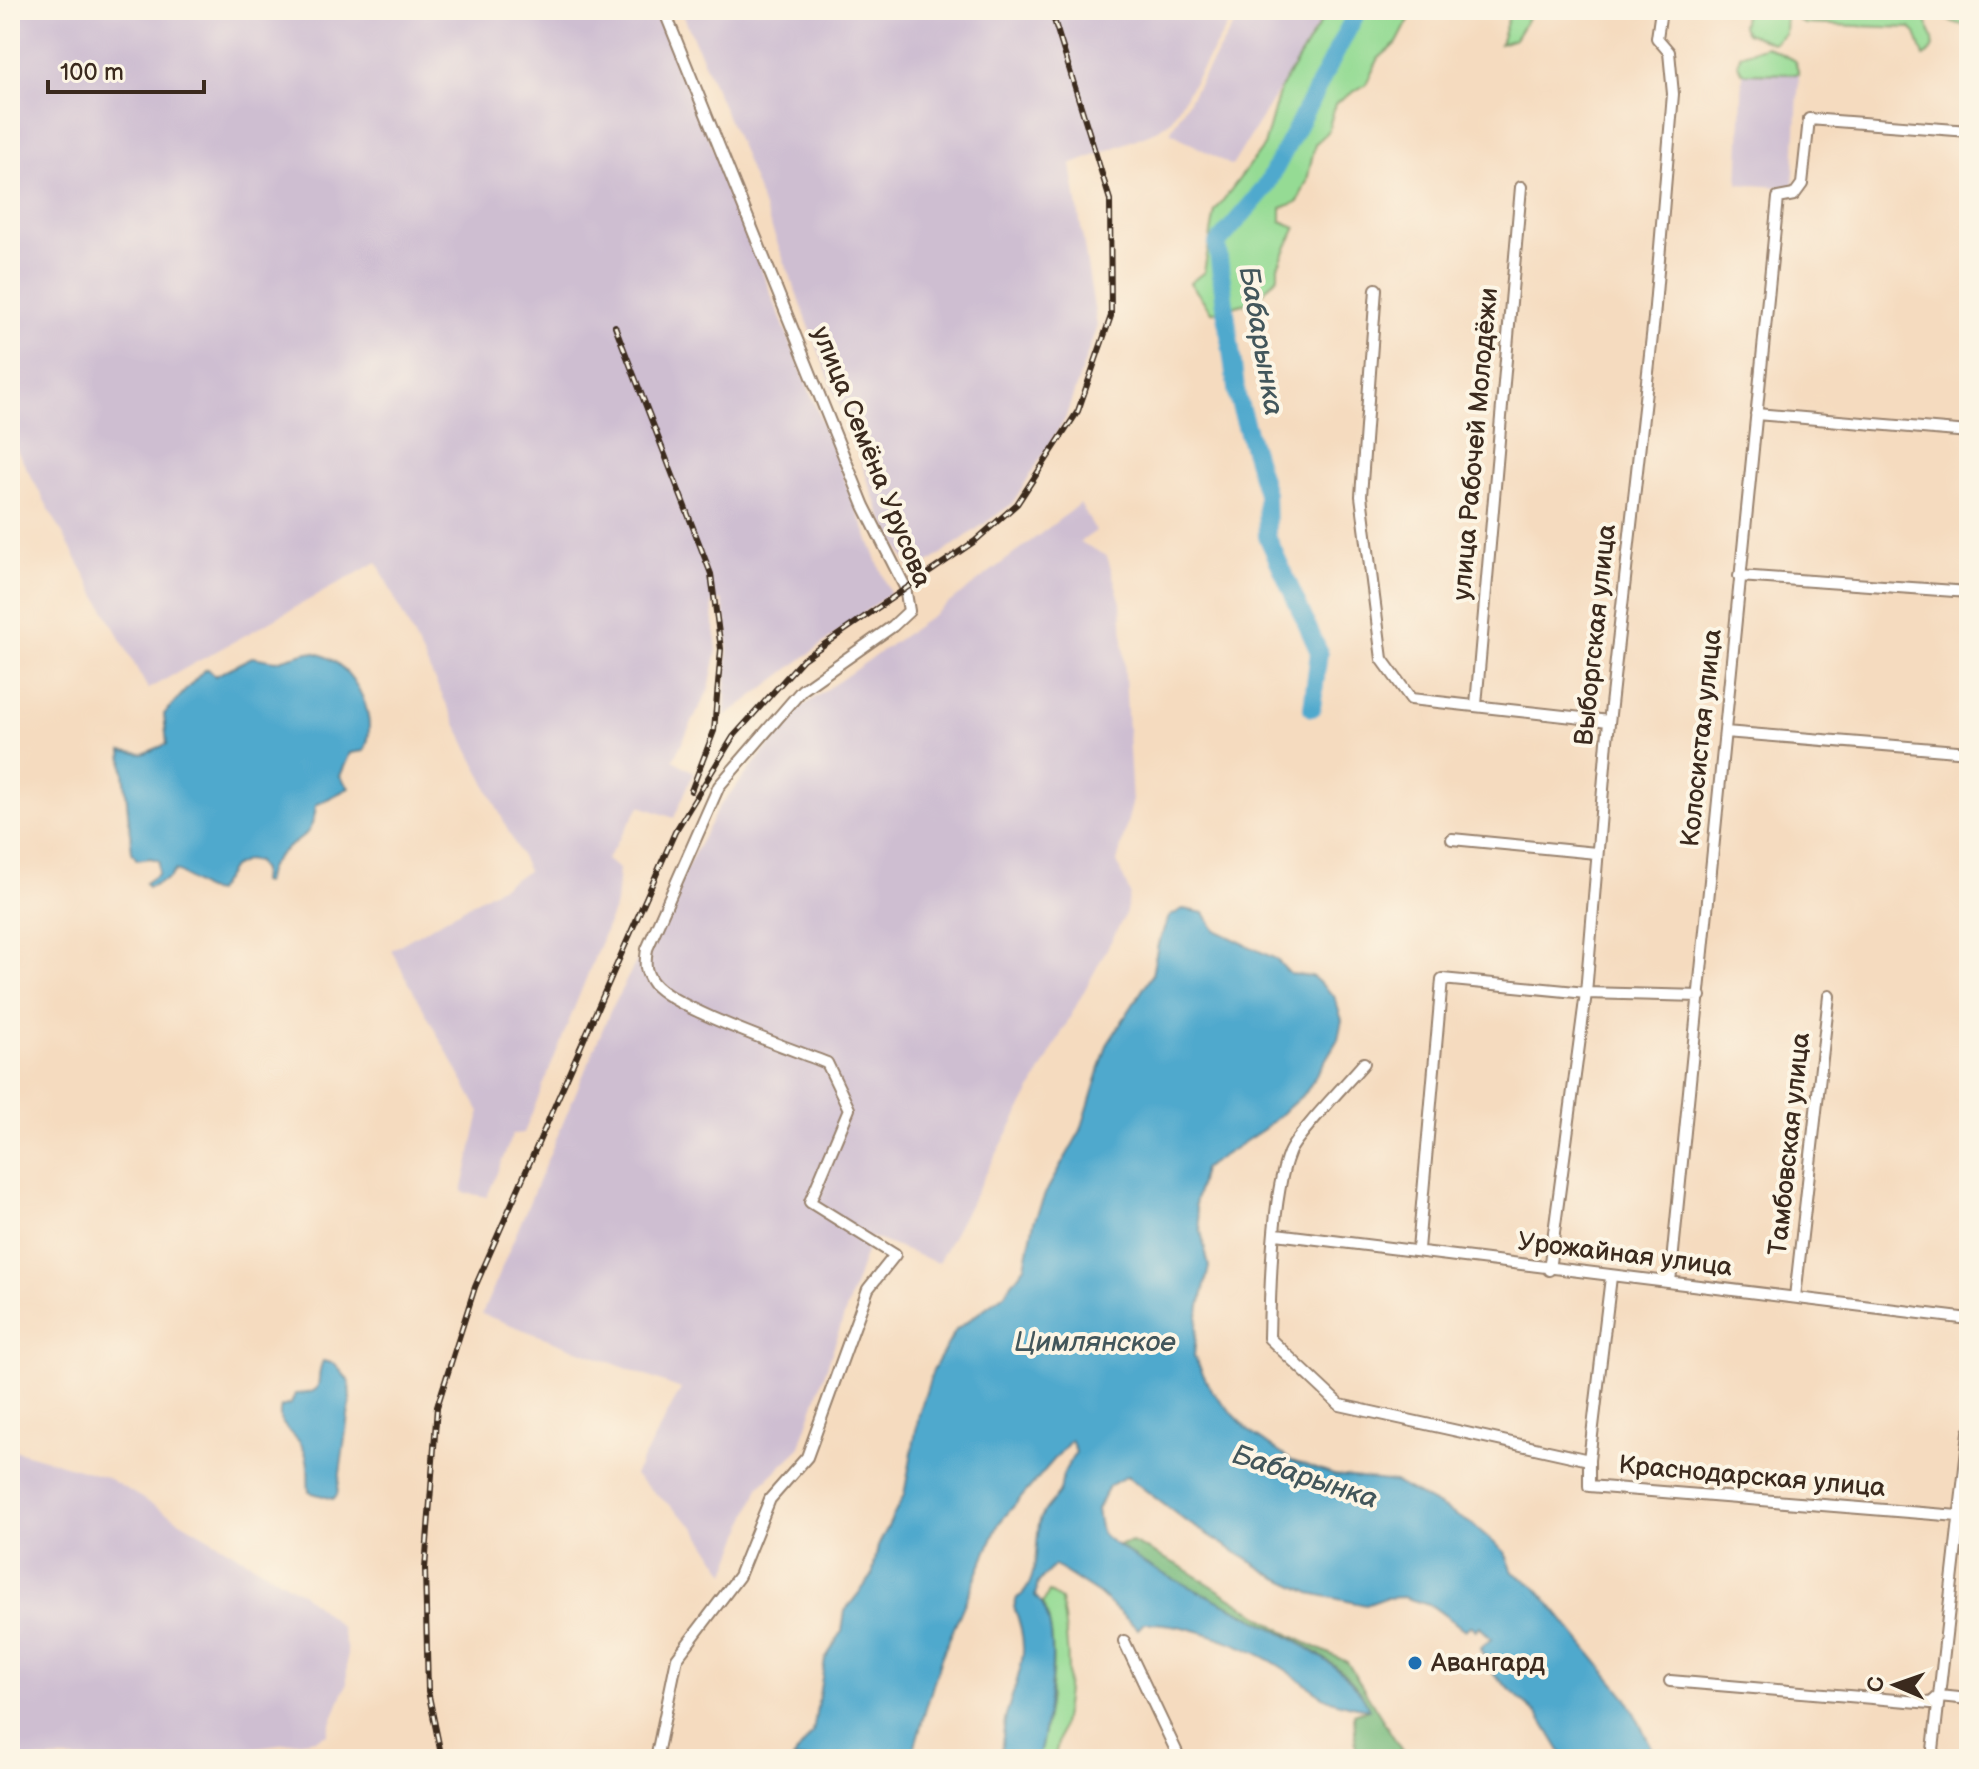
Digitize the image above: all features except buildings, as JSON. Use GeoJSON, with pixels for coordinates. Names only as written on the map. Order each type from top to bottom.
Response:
{"type":"FeatureCollection","features":[{"type":"Feature","properties":{"kind":"street","name":"улица Семёна Урусова"},"geometry":{"type":"LineString","coordinates":[[656,1759],[677,1658],[739,1576],[770,1499],[807,1457],[868,1289],[895,1255],[810,1202],[849,1109],[827,1063],[673,1000],[648,976],[644,966],[647,949],[719,786],[802,690],[893,626],[909,611],[905,587],[864,506],[664,10]]}},
{"type":"Feature","properties":{"kind":"street","name":"Выборгская улица"},"geometry":{"type":"LineString","coordinates":[[1549,1270],[1586,993],[1609,721],[1654,318],[1673,94],[1669,52],[1657,38],[1661,10]]}},
{"type":"Feature","properties":{"kind":"street","name":"Колосистая улица"},"geometry":{"type":"LineString","coordinates":[[1670,1282],[1778,198],[1794,195],[1802,184],[1809,119],[1969,131]]}},
{"type":"Feature","properties":{"kind":"street","name":"улица Рабочей Молодёжи"},"geometry":{"type":"LineString","coordinates":[[1476,705],[1521,187]]}},
{"type":"Feature","properties":{"kind":"street"},"geometry":{"type":"LineString","coordinates":[[1376,289],[1361,496],[1382,659],[1411,699],[1609,721]]}},
{"type":"Feature","properties":{"kind":"street"},"geometry":{"type":"LineString","coordinates":[[1756,414],[1969,432]]}},
{"type":"Feature","properties":{"kind":"street"},"geometry":{"type":"LineString","coordinates":[[1739,576],[1969,592]]}},
{"type":"Feature","properties":{"kind":"street"},"geometry":{"type":"LineString","coordinates":[[1725,732],[1969,752]]}},
{"type":"Feature","properties":{"kind":"street"},"geometry":{"type":"LineString","coordinates":[[1452,839],[1596,853]]}},
{"type":"Feature","properties":{"kind":"street"},"geometry":{"type":"LineString","coordinates":[[1418,1249],[1442,979],[1586,993],[1700,996]]}},
{"type":"Feature","properties":{"kind":"street","name":"Тамбовская улица"},"geometry":{"type":"LineString","coordinates":[[1795,1297],[1829,996]]}},
{"type":"Feature","properties":{"kind":"street","name":"Краснодарская улица"},"geometry":{"type":"LineString","coordinates":[[1364,1063],[1289,1152],[1276,1234],[1269,1338],[1340,1405],[1589,1460],[1589,1486],[1964,1519]]}},
{"type":"Feature","properties":{"kind":"street","name":"Урожайная улица"},"geometry":{"type":"LineString","coordinates":[[1276,1234],[1418,1249],[1549,1270],[1969,1319]]}},
{"type":"Feature","properties":{"kind":"street"},"geometry":{"type":"LineString","coordinates":[[1589,1460],[1611,1277]]}},
{"type":"Feature","properties":{"kind":"street"},"geometry":{"type":"LineString","coordinates":[[1932,1759],[1964,1519],[1969,1432]]}},
{"type":"Feature","properties":{"kind":"street"},"geometry":{"type":"LineString","coordinates":[[1124,1641],[1180,1759]]}},
{"type":"Feature","properties":{"kind":"street"},"geometry":{"type":"LineString","coordinates":[[1670,1681],[1931,1703],[1939,1696],[1969,1699]]}},
{"type":"Feature","properties":{"kind":"shaded area"},"geometry":{"type":"Polygon","coordinates":[[[10,10],[656,10],[699,113],[890,593],[725,717],[728,630],[722,600],[712,603],[717,650],[709,689],[673,760],[694,772],[674,818],[640,806],[606,860],[619,869],[616,904],[524,1133],[513,1134],[487,1197],[462,1192],[480,1112],[391,950],[528,871],[377,562],[148,689],[10,438],[10,10]]]}},
{"type":"Feature","properties":{"kind":"shaded area"},"geometry":{"type":"Polygon","coordinates":[[[681,10],[1237,10],[1171,120],[1156,131],[1071,165],[1097,326],[1065,419],[1012,504],[913,574],[883,520],[743,153],[681,10]]]}},
{"type":"Feature","properties":{"kind":"shaded area"},"geometry":{"type":"Polygon","coordinates":[[[1243,10],[1327,10],[1232,166],[1170,132],[1243,10]]]}},
{"type":"Feature","properties":{"kind":"shaded area"},"geometry":{"type":"Polygon","coordinates":[[[1743,73],[1799,74],[1793,188],[1738,184],[1743,73]]]}},
{"type":"Feature","properties":{"kind":"shaded area"},"geometry":{"type":"Polygon","coordinates":[[[1080,504],[1096,531],[1080,542],[1107,556],[1121,603],[1132,804],[1117,862],[1130,894],[1125,915],[938,1263],[871,1237],[799,1449],[759,1487],[726,1573],[695,1527],[634,1475],[681,1389],[482,1314],[612,1007],[719,807],[799,709],[929,618],[1080,504]]]}},
{"type":"Feature","properties":{"kind":"shaded area"},"geometry":{"type":"Polygon","coordinates":[[[10,1449],[106,1477],[302,1593],[341,1627],[347,1651],[347,1683],[327,1734],[316,1739],[169,1759],[10,1759],[10,1449]]]}},
{"type":"Feature","properties":{"kind":"green space"},"geometry":{"type":"Polygon","coordinates":[[[1328,10],[1423,10],[1412,14],[1397,43],[1379,58],[1366,84],[1335,104],[1328,132],[1315,144],[1307,181],[1298,202],[1281,208],[1281,221],[1296,227],[1278,266],[1278,276],[1255,301],[1212,312],[1190,283],[1204,272],[1215,211],[1264,146],[1280,89],[1328,10]]]}},
{"type":"Feature","properties":{"kind":"green space"},"geometry":{"type":"Polygon","coordinates":[[[1511,10],[1533,10],[1515,39],[1500,44],[1511,10]]]}},
{"type":"Feature","properties":{"kind":"green space"},"geometry":{"type":"Polygon","coordinates":[[[1745,10],[1786,10],[1785,33],[1773,43],[1746,33],[1742,26],[1745,10]]]}},
{"type":"Feature","properties":{"kind":"green space"},"geometry":{"type":"Polygon","coordinates":[[[1802,10],[1969,10],[1969,22],[1962,25],[1936,16],[1926,18],[1934,43],[1924,57],[1916,33],[1910,28],[1805,24],[1799,21],[1802,10]]]}},
{"type":"Feature","properties":{"kind":"green space"},"geometry":{"type":"Polygon","coordinates":[[[1766,46],[1795,61],[1799,74],[1743,73],[1738,65],[1740,55],[1766,46]]]}},
{"type":"Feature","properties":{"kind":"green space"},"geometry":{"type":"Polygon","coordinates":[[[1132,1542],[1182,1567],[1292,1636],[1347,1662],[1407,1759],[1362,1759],[1356,1749],[1354,1714],[1368,1709],[1357,1688],[1336,1667],[1275,1629],[1149,1568],[1118,1545],[1132,1542]]]}},
{"type":"Feature","properties":{"kind":"green space"},"geometry":{"type":"Polygon","coordinates":[[[1049,1592],[1061,1600],[1068,1680],[1054,1759],[1038,1759],[1052,1680],[1052,1639],[1043,1603],[1049,1592]]]}},
{"type":"Feature","properties":{"kind":"water"},"geometry":{"type":"Polygon","coordinates":[[[307,652],[322,655],[336,663],[358,688],[365,704],[369,720],[364,751],[350,753],[340,776],[349,788],[316,805],[310,828],[278,856],[270,867],[265,883],[261,882],[262,871],[257,862],[246,860],[232,867],[216,892],[205,890],[176,870],[168,879],[148,887],[145,883],[158,874],[159,861],[151,858],[137,860],[132,852],[122,751],[143,754],[167,744],[164,714],[203,671],[208,669],[215,676],[252,657],[276,661],[307,652]]]}},
{"type":"Feature","properties":{"kind":"water","name":"Цимлянское"},"geometry":{"type":"Polygon","coordinates":[[[1183,909],[1204,913],[1215,930],[1276,959],[1290,974],[1312,976],[1334,996],[1342,1020],[1338,1039],[1306,1092],[1264,1129],[1203,1169],[1195,1204],[1209,1267],[1198,1315],[1194,1356],[1211,1390],[1249,1431],[1292,1461],[1334,1475],[1395,1482],[1472,1524],[1505,1552],[1513,1572],[1536,1587],[1626,1697],[1658,1759],[1565,1759],[1539,1716],[1494,1675],[1480,1649],[1491,1639],[1480,1626],[1476,1630],[1471,1625],[1465,1630],[1432,1606],[1403,1597],[1385,1598],[1366,1605],[1310,1593],[1274,1576],[1184,1520],[1127,1476],[1109,1486],[1097,1509],[1100,1528],[1105,1536],[1157,1570],[1299,1643],[1331,1664],[1355,1686],[1369,1709],[1331,1700],[1272,1661],[1217,1637],[1160,1624],[1144,1623],[1138,1629],[1099,1594],[1054,1565],[1038,1583],[1035,1596],[1044,1609],[1050,1627],[1052,1649],[1046,1722],[1038,1759],[999,1759],[1006,1716],[1022,1663],[1020,1624],[1014,1607],[1032,1575],[1040,1520],[1059,1493],[1063,1475],[1076,1452],[1071,1440],[999,1523],[941,1658],[911,1759],[793,1759],[813,1732],[825,1659],[842,1632],[845,1611],[872,1576],[878,1546],[904,1495],[919,1414],[933,1370],[956,1330],[1004,1294],[1025,1266],[1034,1222],[1046,1192],[1081,1130],[1107,1045],[1152,975],[1158,944],[1169,917],[1183,909]]]}},
{"type":"Feature","properties":{"kind":"water"},"geometry":{"type":"Polygon","coordinates":[[[323,1361],[335,1364],[349,1381],[350,1402],[337,1495],[333,1499],[309,1492],[305,1452],[283,1424],[280,1414],[281,1407],[291,1404],[295,1394],[317,1388],[323,1361]]]}},
{"type":"Feature","properties":{"kind":"waterway","name":"Бабарынка"},"geometry":{"type":"LineString","coordinates":[[1312,708],[1319,652],[1267,536],[1266,493],[1237,396],[1217,244],[1265,188],[1358,10]]}},
{"type":"Feature","properties":{"kind":"railway"},"geometry":{"type":"LineString","coordinates":[[442,1759],[428,1691],[425,1569],[437,1407],[475,1287],[675,832],[733,737],[803,659],[975,541],[1017,504],[1078,411],[1111,316],[1110,200],[1051,10]]}},
{"type":"Feature","properties":{"kind":"railway"},"geometry":{"type":"LineString","coordinates":[[615,326],[711,574],[721,649],[714,731],[691,791]]}},
{"type":"Feature","properties":{"kind":"place","name":"Авангард"},"geometry":{"type":"Point","coordinates":[1415,1663]}}]}
